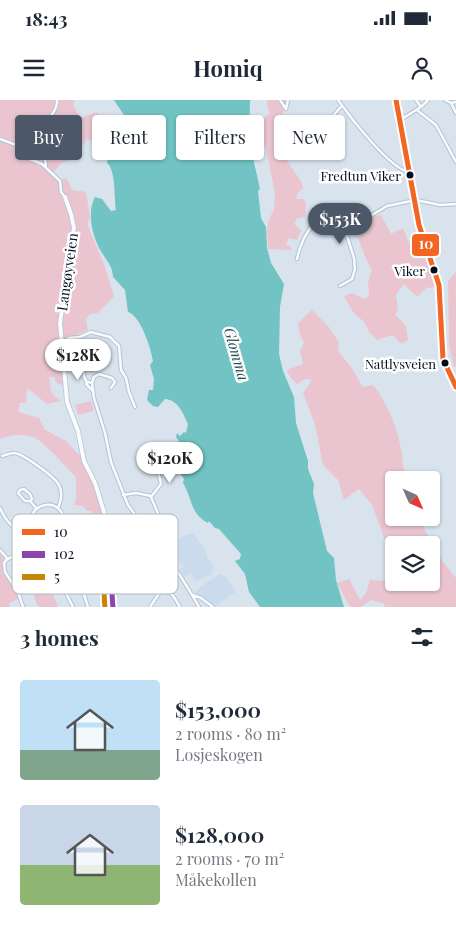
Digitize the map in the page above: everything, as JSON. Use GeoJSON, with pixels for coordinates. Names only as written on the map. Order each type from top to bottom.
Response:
{"type":"FeatureCollection","features":[{"type":"Feature","properties":{"kind":"main road"},"geometry":{"type":"LineString","coordinates":[[396,100],[421,234],[439,285],[444,359],[456,386]]}},
{"type":"Feature","properties":{"kind":"main road","name":"Langøyveien"},"geometry":{"type":"LineString","coordinates":[[65,197],[74,228],[61,318],[68,405],[78,431],[84,461],[97,488],[105,514]]}},
{"type":"Feature","properties":{"kind":"main road","name":"Langøyveien"},"geometry":{"type":"LineString","coordinates":[[112,594],[113,607]]}},
{"type":"Feature","properties":{"kind":"street"},"geometry":{"type":"LineString","coordinates":[[46,168],[44,140],[46,125],[57,108],[57,100]]}},
{"type":"Feature","properties":{"kind":"street"},"geometry":{"type":"LineString","coordinates":[[280,100],[286,109],[288,101]]}},
{"type":"Feature","properties":{"kind":"street"},"geometry":{"type":"LineString","coordinates":[[338,100],[355,124],[371,141],[397,166],[409,172]]}},
{"type":"Feature","properties":{"kind":"street"},"geometry":{"type":"LineString","coordinates":[[416,100],[421,107]]}},
{"type":"Feature","properties":{"kind":"street"},"geometry":{"type":"LineString","coordinates":[[400,120],[417,110],[428,100]]}},
{"type":"Feature","properties":{"kind":"street"},"geometry":{"type":"LineString","coordinates":[[444,100],[451,103],[456,102]]}},
{"type":"Feature","properties":{"kind":"street"},"geometry":{"type":"LineString","coordinates":[[288,101],[288,110]]}},
{"type":"Feature","properties":{"kind":"street"},"geometry":{"type":"LineString","coordinates":[[451,103],[456,113]]}},
{"type":"Feature","properties":{"kind":"street"},"geometry":{"type":"LineString","coordinates":[[333,115],[342,106]]}},
{"type":"Feature","properties":{"kind":"street"},"geometry":{"type":"LineString","coordinates":[[417,110],[436,125],[456,162]]}},
{"type":"Feature","properties":{"kind":"street"},"geometry":{"type":"LineString","coordinates":[[0,139],[16,144],[25,157],[42,164],[60,181],[65,197]]}},
{"type":"Feature","properties":{"kind":"street"},"geometry":{"type":"LineString","coordinates":[[297,259],[301,241],[314,222],[326,214],[340,209],[350,208],[372,215],[387,206],[414,200],[443,206],[456,204]]}},
{"type":"Feature","properties":{"kind":"street"},"geometry":{"type":"LineString","coordinates":[[340,209],[355,267],[352,279],[340,286]]}},
{"type":"Feature","properties":{"kind":"street"},"geometry":{"type":"LineString","coordinates":[[62,343],[69,338],[80,337],[91,332],[112,338],[120,347],[121,370],[126,378],[128,392],[135,408]]}},
{"type":"Feature","properties":{"kind":"street"},"geometry":{"type":"LineString","coordinates":[[82,344],[84,377],[87,386],[93,391]]}},
{"type":"Feature","properties":{"kind":"street"},"geometry":{"type":"LineString","coordinates":[[111,388],[114,380],[104,375],[96,375],[94,377],[92,383],[93,391],[105,433],[108,453],[123,495],[134,514]]}},
{"type":"Feature","properties":{"kind":"street"},"geometry":{"type":"LineString","coordinates":[[87,382],[92,383]]}},
{"type":"Feature","properties":{"kind":"street"},"geometry":{"type":"LineString","coordinates":[[2,456],[14,453],[23,456],[54,479],[61,492],[58,508]]}},
{"type":"Feature","properties":{"kind":"street"},"geometry":{"type":"LineString","coordinates":[[151,497],[161,484],[158,471],[159,459]]}},
{"type":"Feature","properties":{"kind":"street"},"geometry":{"type":"LineString","coordinates":[[30,501],[32,499],[30,494],[20,490],[18,493],[25,501],[30,501],[37,509]]}},
{"type":"Feature","properties":{"kind":"street"},"geometry":{"type":"LineString","coordinates":[[123,495],[136,493],[151,497]]}},
{"type":"Feature","properties":{"kind":"street"},"geometry":{"type":"LineString","coordinates":[[151,497],[158,514]]}},
{"type":"Feature","properties":{"kind":"street"},"geometry":{"type":"LineString","coordinates":[[34,514],[37,509],[50,505],[58,508],[63,514]]}},
{"type":"Feature","properties":{"kind":"street"},"geometry":{"type":"LineString","coordinates":[[0,508],[6,520],[12,526]]}},
{"type":"Feature","properties":{"kind":"street"},"geometry":{"type":"LineString","coordinates":[[0,550],[7,558]]}},
{"type":"Feature","properties":{"kind":"street"},"geometry":{"type":"LineString","coordinates":[[12,556],[7,558],[4,563],[4,569],[12,582]]}},
{"type":"Feature","properties":{"kind":"street"},"geometry":{"type":"LineString","coordinates":[[178,573],[199,607]]}},
{"type":"Feature","properties":{"kind":"street"},"geometry":{"type":"LineString","coordinates":[[19,594],[23,607]]}},
{"type":"Feature","properties":{"kind":"street"},"geometry":{"type":"LineString","coordinates":[[66,594],[73,607]]}},
{"type":"Feature","properties":{"kind":"street"},"geometry":{"type":"LineString","coordinates":[[83,594],[88,607]]}},
{"type":"Feature","properties":{"kind":"street"},"geometry":{"type":"LineString","coordinates":[[150,607],[159,594]]}},
{"type":"Feature","properties":{"kind":"street"},"geometry":{"type":"LineString","coordinates":[[171,594],[180,607]]}},
{"type":"Feature","properties":{"kind":"street"},"geometry":{"type":"LineString","coordinates":[[192,594],[214,607]]}},
{"type":"Feature","properties":{"kind":"shaded area"},"geometry":{"type":"Polygon","coordinates":[[[0,100],[75,100],[73,104],[78,115],[15,115],[15,160],[70,160],[61,163],[52,175],[58,179],[67,179],[72,190],[86,192],[90,217],[87,224],[104,264],[114,296],[98,313],[90,314],[86,319],[88,330],[67,339],[61,345],[63,386],[56,382],[54,377],[49,377],[51,391],[61,401],[47,404],[27,388],[26,403],[20,403],[18,412],[39,418],[45,430],[66,441],[81,457],[96,487],[104,514],[93,514],[83,506],[74,505],[76,500],[76,477],[39,440],[27,435],[0,439],[0,100]]]}},
{"type":"Feature","properties":{"kind":"shaded area"},"geometry":{"type":"Polygon","coordinates":[[[267,100],[287,100],[282,115],[274,115],[274,160],[287,160],[301,181],[303,188],[297,194],[296,199],[304,199],[306,204],[305,217],[297,218],[294,224],[301,230],[297,240],[289,238],[286,244],[292,248],[291,250],[268,249],[267,230],[274,209],[275,194],[264,145],[264,118],[269,114],[267,100]]]}},
{"type":"Feature","properties":{"kind":"shaded area"},"geometry":{"type":"Polygon","coordinates":[[[96,112],[100,115],[92,115],[92,141],[86,140],[82,147],[82,117],[96,112]]]}},
{"type":"Feature","properties":{"kind":"shaded area"},"geometry":{"type":"Polygon","coordinates":[[[381,215],[391,234],[403,228],[412,250],[425,255],[435,287],[426,288],[417,297],[404,284],[396,295],[398,310],[395,314],[406,326],[408,340],[401,344],[393,335],[377,340],[369,332],[364,322],[353,312],[344,296],[352,293],[364,299],[369,297],[368,281],[372,271],[358,238],[366,230],[367,217],[381,215]]]}},
{"type":"Feature","properties":{"kind":"shaded area"},"geometry":{"type":"Polygon","coordinates":[[[456,272],[456,366],[454,367],[449,346],[448,281],[456,272]]]}},
{"type":"Feature","properties":{"kind":"shaded area"},"geometry":{"type":"Polygon","coordinates":[[[312,310],[328,326],[339,342],[338,351],[351,367],[363,387],[373,385],[378,391],[391,416],[397,433],[404,471],[385,471],[385,526],[423,526],[428,536],[385,536],[385,540],[372,505],[359,489],[344,500],[338,480],[323,465],[315,424],[303,393],[312,380],[306,379],[297,384],[290,377],[287,370],[303,364],[300,351],[304,343],[300,335],[298,323],[312,310]]]}},
{"type":"Feature","properties":{"kind":"shaded area"},"geometry":{"type":"Polygon","coordinates":[[[91,401],[94,411],[78,415],[75,405],[91,401]]]}},
{"type":"Feature","properties":{"kind":"shaded area"},"geometry":{"type":"Polygon","coordinates":[[[193,533],[206,551],[207,557],[213,566],[212,574],[196,581],[190,573],[184,578],[179,570],[184,566],[178,561],[178,540],[193,533]]]}},
{"type":"Feature","properties":{"kind":"shaded area"},"geometry":{"type":"Polygon","coordinates":[[[0,554],[4,559],[4,569],[12,585],[12,594],[17,594],[20,598],[9,603],[10,607],[0,607],[0,554]]]}},
{"type":"Feature","properties":{"kind":"shaded area"},"geometry":{"type":"Polygon","coordinates":[[[440,557],[456,578],[456,607],[385,607],[383,603],[371,600],[361,607],[350,607],[337,583],[349,579],[360,600],[366,593],[370,580],[385,581],[385,591],[440,591],[440,557]]]}},
{"type":"Feature","properties":{"kind":"shaded area"},"geometry":{"type":"Polygon","coordinates":[[[220,574],[226,577],[236,592],[215,606],[194,594],[200,587],[220,574]]]}},
{"type":"Feature","properties":{"kind":"shaded area"},"geometry":{"type":"Polygon","coordinates":[[[34,594],[53,594],[58,607],[40,607],[37,605],[34,594]]]}},
{"type":"Feature","properties":{"kind":"water","name":"Glomma"},"geometry":{"type":"Polygon","coordinates":[[[114,100],[250,100],[250,115],[176,115],[176,160],[253,160],[260,189],[258,191],[261,218],[266,227],[267,248],[271,263],[284,284],[280,307],[279,354],[283,371],[294,397],[296,423],[308,461],[308,469],[314,484],[313,493],[327,551],[334,558],[336,580],[344,607],[260,607],[249,592],[245,574],[235,561],[240,559],[241,554],[219,529],[198,515],[192,505],[183,483],[184,479],[173,462],[172,456],[176,455],[169,448],[177,445],[179,441],[176,437],[177,433],[180,436],[184,432],[186,433],[188,424],[177,404],[165,399],[158,407],[153,406],[147,400],[149,390],[153,390],[154,379],[150,365],[153,361],[145,333],[133,315],[128,312],[125,290],[113,277],[111,268],[100,250],[92,227],[91,211],[95,197],[102,199],[111,211],[116,210],[112,171],[107,163],[108,160],[166,160],[166,115],[124,115],[114,100]]]}},
{"type":"Feature","properties":{"kind":"transit line","name":"10"},"geometry":{"type":"LineString","coordinates":[[396,100],[419,225],[439,285],[443,359],[456,387]]}},
{"type":"Feature","properties":{"kind":"transit line","name":"5"},"geometry":{"type":"LineString","coordinates":[[104,594],[105,607]]}},
{"type":"Feature","properties":{"kind":"transit line","name":"102"},"geometry":{"type":"LineString","coordinates":[[112,594],[113,607]]}},
{"type":"Feature","properties":{"kind":"place","name":"Fredtun Viker"},"geometry":{"type":"Point","coordinates":[410,175]}},
{"type":"Feature","properties":{"kind":"place","name":"Viker"},"geometry":{"type":"Point","coordinates":[434,270]}},
{"type":"Feature","properties":{"kind":"place","name":"Nattlysveien"},"geometry":{"type":"Point","coordinates":[445,363]}}]}
